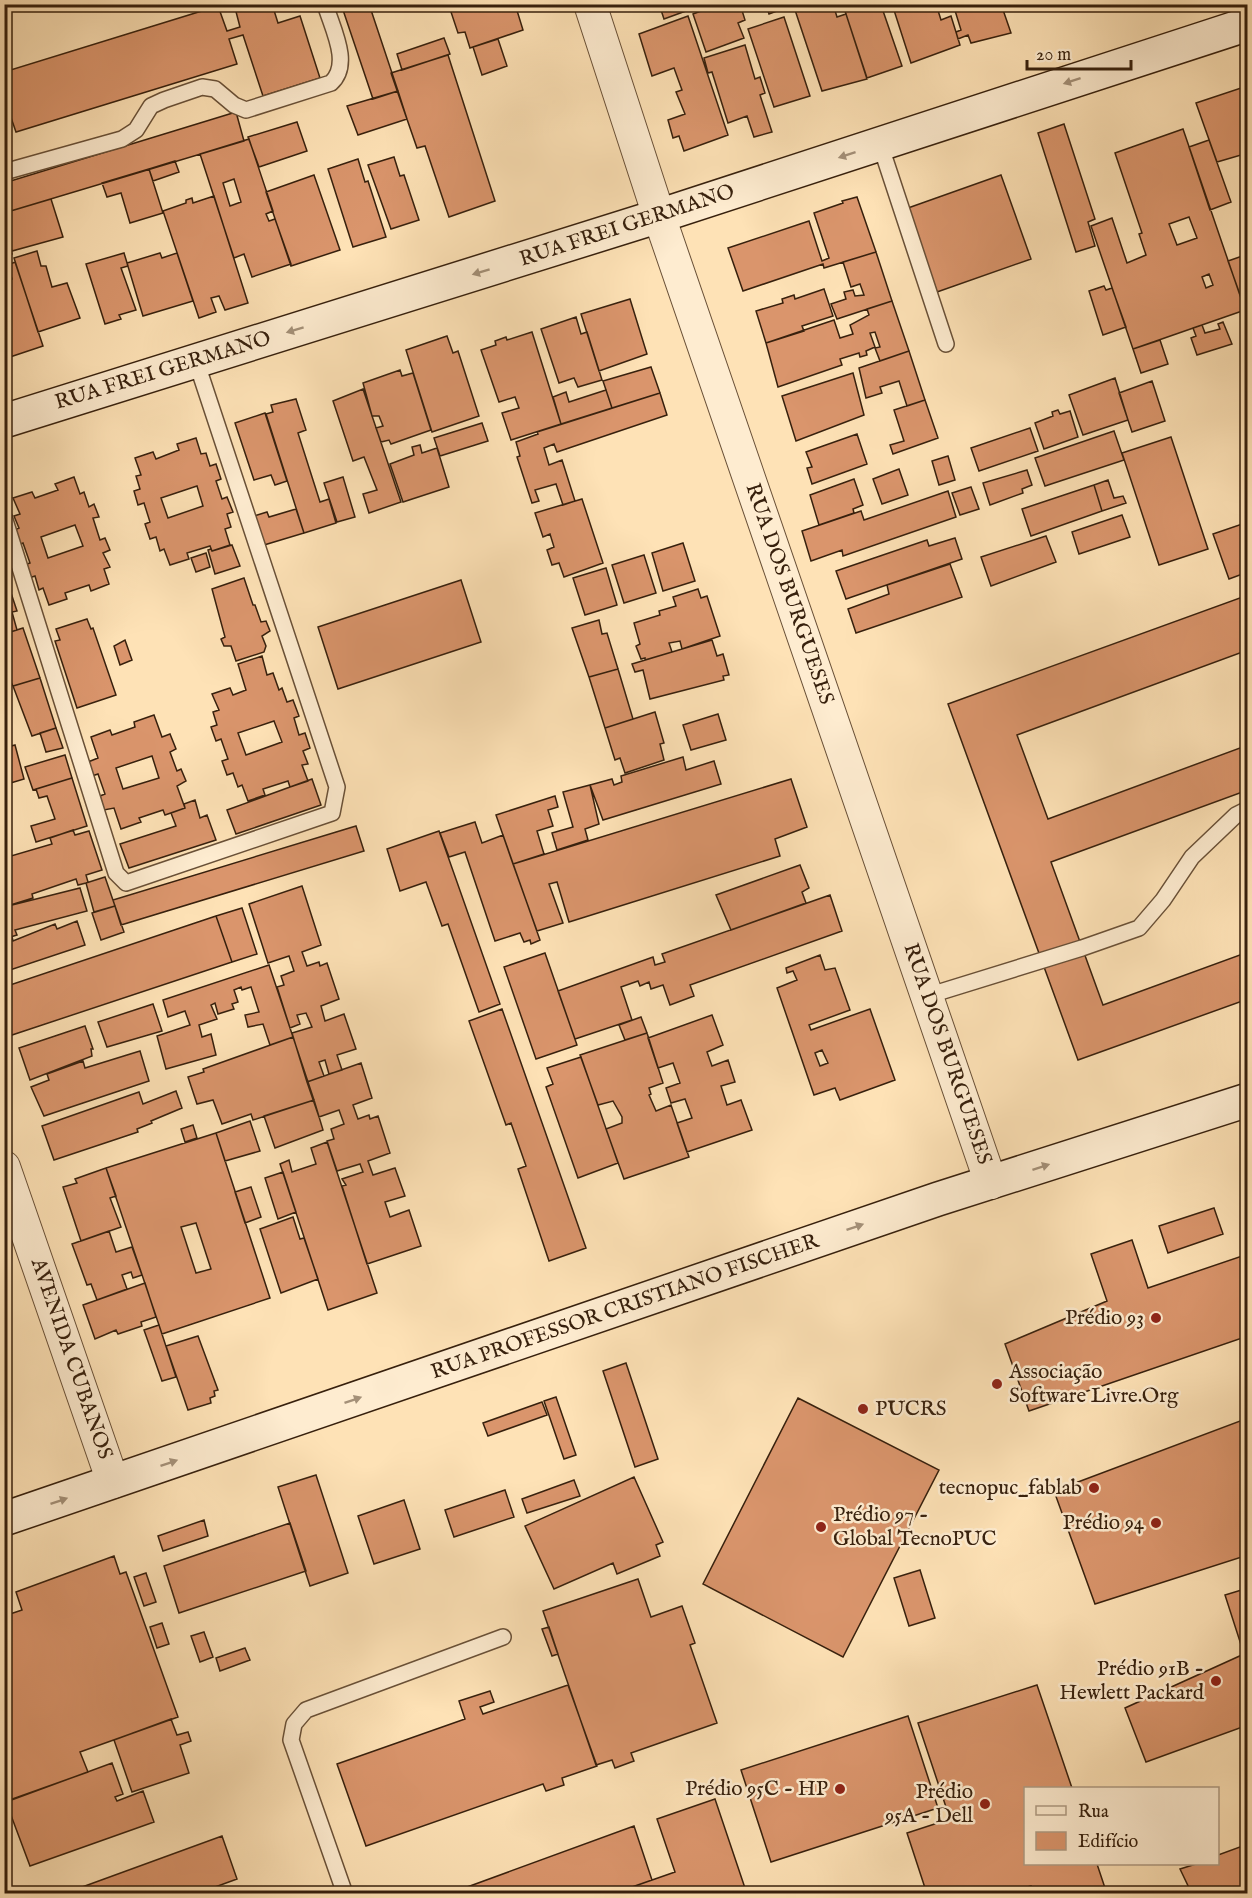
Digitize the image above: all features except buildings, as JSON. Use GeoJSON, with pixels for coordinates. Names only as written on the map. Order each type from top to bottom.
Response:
{"type":"FeatureCollection","features":[{"type":"Feature","properties":{"kind":"main road","name":"RUA FREI GERMANO"},"geometry":{"type":"LineString","coordinates":[[4,421],[659,216],[1248,24]]}},
{"type":"Feature","properties":{"kind":"main road","name":"RUA PROFESSOR CRISTIANO FISCHER"},"geometry":{"type":"LineString","coordinates":[[4,1519],[991,1183],[1248,1100]]}},
{"type":"Feature","properties":{"kind":"street","name":"RUA DOS BURGUESES"},"geometry":{"type":"LineString","coordinates":[[590,4],[659,216],[991,1183]]}},
{"type":"Feature","properties":{"kind":"street","name":"AVENIDA CUBANOS"},"geometry":{"type":"LineString","coordinates":[[4,1167],[114,1482]]}},
{"type":"Feature","properties":{"kind":"lane"},"geometry":{"type":"LineString","coordinates":[[4,172],[122,138],[136,130],[151,106],[202,87],[215,89],[234,105],[246,110],[331,83],[340,75],[342,63],[325,4]]}},
{"type":"Feature","properties":{"kind":"lane"},"geometry":{"type":"LineString","coordinates":[[880,144],[946,344]]}},
{"type":"Feature","properties":{"kind":"lane"},"geometry":{"type":"LineString","coordinates":[[4,518],[116,873],[126,883],[333,813],[338,787],[196,361]]}},
{"type":"Feature","properties":{"kind":"lane"},"geometry":{"type":"LineString","coordinates":[[927,996],[1139,928],[1163,900],[1192,857],[1236,815],[1248,809]]}},
{"type":"Feature","properties":{"kind":"lane"},"geometry":{"type":"LineString","coordinates":[[345,1893],[291,1740],[294,1724],[306,1710],[503,1637]]}},
{"type":"Feature","properties":{"kind":"place","name":"Prédio 93"},"geometry":{"type":"Point","coordinates":[1156,1318]}},
{"type":"Feature","properties":{"kind":"place","name":"Associação Software Livre.Org"},"geometry":{"type":"Point","coordinates":[997,1384]}},
{"type":"Feature","properties":{"kind":"place","name":"PUCRS"},"geometry":{"type":"Point","coordinates":[863,1409]}},
{"type":"Feature","properties":{"kind":"place","name":"tecnopuc_fablab"},"geometry":{"type":"Point","coordinates":[1094,1488]}},
{"type":"Feature","properties":{"kind":"place","name":"Prédio 94"},"geometry":{"type":"Point","coordinates":[1156,1523]}},
{"type":"Feature","properties":{"kind":"place","name":"Prédio 97 - Global TecnoPUC"},"geometry":{"type":"Point","coordinates":[821,1527]}},
{"type":"Feature","properties":{"kind":"place","name":"Prédio 91B - Hewlett Packard"},"geometry":{"type":"Point","coordinates":[1216,1681]}},
{"type":"Feature","properties":{"kind":"place","name":"Prédio 95C - HP"},"geometry":{"type":"Point","coordinates":[840,1789]}},
{"type":"Feature","properties":{"kind":"place","name":"Prédio 95A - Dell"},"geometry":{"type":"Point","coordinates":[985,1804]}}]}
